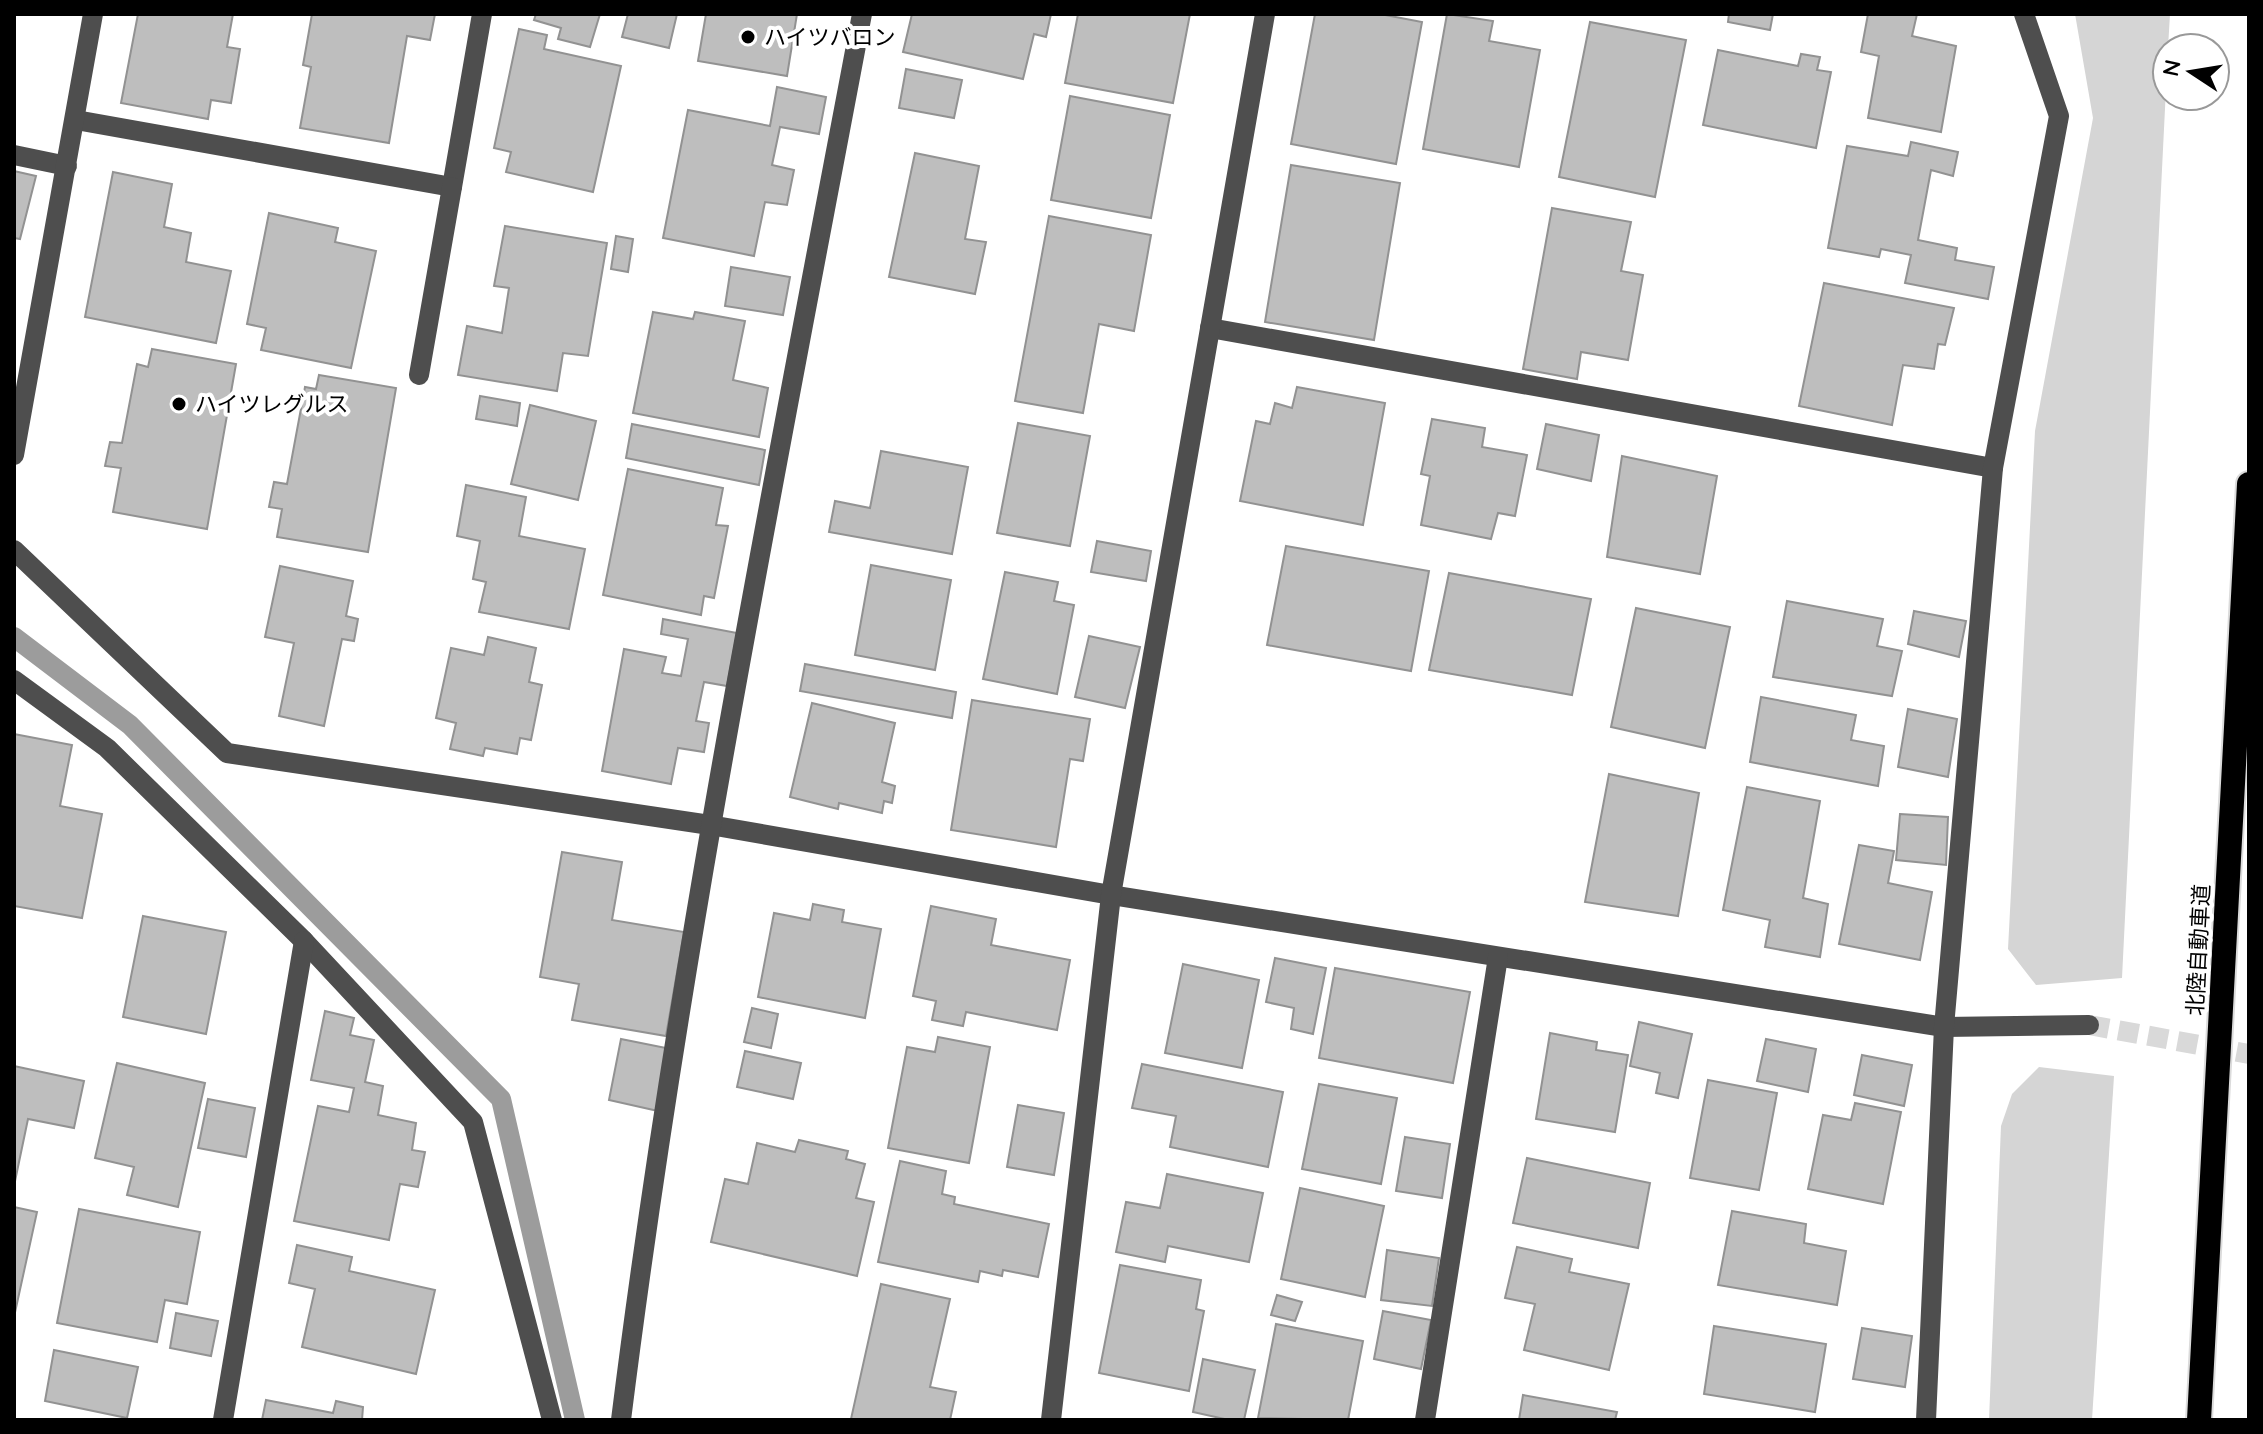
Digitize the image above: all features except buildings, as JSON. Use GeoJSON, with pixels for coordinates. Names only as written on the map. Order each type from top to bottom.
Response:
{"type":"FeatureCollection","features":[{"type":"Feature","properties":{"kind":"highway","name":"北陸自動車道"},"geometry":{"type":"LineString","coordinates":[[2199,1420],[2249,484]]}},
{"type":"Feature","properties":{"kind":"street"},"geometry":{"type":"LineString","coordinates":[[14,455],[93,14]]}},
{"type":"Feature","properties":{"kind":"street"},"geometry":{"type":"LineString","coordinates":[[419,375],[482,14]]}},
{"type":"Feature","properties":{"kind":"street"},"geometry":{"type":"LineString","coordinates":[[621,1420],[632,1330],[710,825],[862,14]]}},
{"type":"Feature","properties":{"kind":"street"},"geometry":{"type":"LineString","coordinates":[[1052,1420],[1111,895],[1265,14]]}},
{"type":"Feature","properties":{"kind":"street"},"geometry":{"type":"LineString","coordinates":[[1926,1420],[1944,1027],[1993,468],[2059,116],[2024,14]]}},
{"type":"Feature","properties":{"kind":"street"},"geometry":{"type":"LineString","coordinates":[[76,120],[452,187]]}},
{"type":"Feature","properties":{"kind":"street"},"geometry":{"type":"LineString","coordinates":[[14,155],[67,166]]}},
{"type":"Feature","properties":{"kind":"street"},"geometry":{"type":"LineString","coordinates":[[1210,328],[1993,468]]}},
{"type":"Feature","properties":{"kind":"street"},"geometry":{"type":"LineString","coordinates":[[14,550],[227,753],[710,825],[1111,895],[1944,1027],[2089,1025]]}},
{"type":"Feature","properties":{"kind":"street"},"geometry":{"type":"LineString","coordinates":[[14,680],[107,748],[304,941],[473,1122],[552,1420]]}},
{"type":"Feature","properties":{"kind":"street"},"geometry":{"type":"LineString","coordinates":[[223,1420],[304,941]]}},
{"type":"Feature","properties":{"kind":"street"},"geometry":{"type":"LineString","coordinates":[[1425,1420],[1498,957]]}},
{"type":"Feature","properties":{"kind":"shaded area"},"geometry":{"type":"Polygon","coordinates":[[[2075,14],[2170,14],[2169,32],[2151,32],[2151,112],[2165,112],[2122,978],[2036,985],[2008,949],[2035,431],[2093,118],[2075,14]]]}},
{"type":"Feature","properties":{"kind":"shaded area"},"geometry":{"type":"Polygon","coordinates":[[[2039,1067],[2114,1076],[2092,1420],[1989,1420],[2001,1126],[2012,1094],[2039,1067]]]}},
{"type":"Feature","properties":{"kind":"waterway"},"geometry":{"type":"LineString","coordinates":[[14,637],[130,725],[501,1099],[575,1420]]}},
{"type":"Feature","properties":{"kind":"tunnel"},"geometry":{"type":"LineString","coordinates":[[2089,1025],[2249,1054]]}},
{"type":"Feature","properties":{"kind":"place","name":"ハイツバロン"},"geometry":{"type":"Point","coordinates":[748,37]}},
{"type":"Feature","properties":{"kind":"place","name":"ハイツレグルス"},"geometry":{"type":"Point","coordinates":[179,404]}}]}
